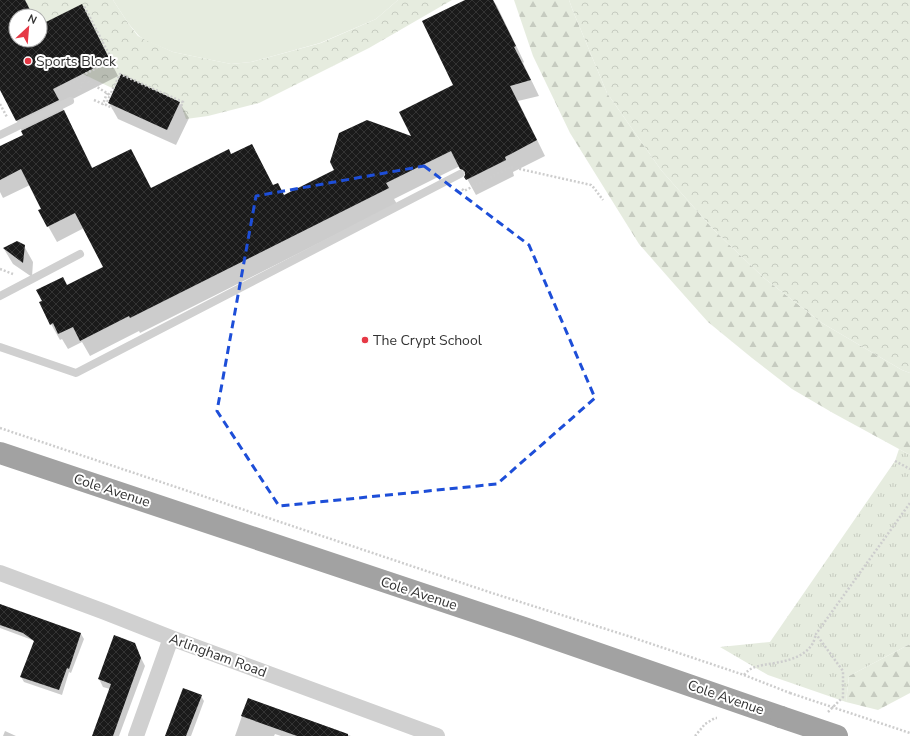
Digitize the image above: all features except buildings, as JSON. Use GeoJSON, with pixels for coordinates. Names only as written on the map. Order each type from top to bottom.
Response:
{"type":"FeatureCollection","features":[{"type":"Feature","properties":{"kind":"highway","name":"Cole Avenue"},"geometry":{"type":"LineString","coordinates":[[0,453],[524,628],[837,736]]}},
{"type":"Feature","properties":{"kind":"street","name":"Arlingham Road"},"geometry":{"type":"LineString","coordinates":[[0,573],[437,736]]}},
{"type":"Feature","properties":{"kind":"street"},"geometry":{"type":"LineString","coordinates":[[136,736],[171,638]]}},
{"type":"Feature","properties":{"kind":"lane"},"geometry":{"type":"LineString","coordinates":[[0,135],[70,101]]}},
{"type":"Feature","properties":{"kind":"lane"},"geometry":{"type":"LineString","coordinates":[[0,347],[76,373],[460,174]]}},
{"type":"Feature","properties":{"kind":"lane"},"geometry":{"type":"LineString","coordinates":[[0,296],[80,254]]}},
{"type":"Feature","properties":{"kind":"path"},"geometry":{"type":"LineString","coordinates":[[84,6],[112,60],[82,75],[84,79],[110,95]]}},
{"type":"Feature","properties":{"kind":"path"},"geometry":{"type":"LineString","coordinates":[[120,74],[183,102],[169,133],[106,105],[110,95],[120,74]]}},
{"type":"Feature","properties":{"kind":"path"},"geometry":{"type":"LineString","coordinates":[[94,100],[103,104],[107,93]]}},
{"type":"Feature","properties":{"kind":"path"},"geometry":{"type":"LineString","coordinates":[[451,179],[464,191],[511,167],[591,186],[603,200]]}},
{"type":"Feature","properties":{"kind":"path"},"geometry":{"type":"LineString","coordinates":[[0,428],[492,593],[744,675],[790,693],[910,733]]}},
{"type":"Feature","properties":{"kind":"path"},"geometry":{"type":"LineString","coordinates":[[895,461],[910,468]]}},
{"type":"Feature","properties":{"kind":"path"},"geometry":{"type":"LineString","coordinates":[[744,675],[755,667],[792,659],[802,654],[812,644],[816,634],[910,503]]}},
{"type":"Feature","properties":{"kind":"path"},"geometry":{"type":"LineString","coordinates":[[816,634],[843,671],[843,697]]}},
{"type":"Feature","properties":{"kind":"highlighted area"},"geometry":{"type":"Polygon","coordinates":[[[424,166],[529,245],[595,398],[497,484],[279,506],[217,411],[256,196],[424,166]]]}},
{"type":"Feature","properties":{"kind":"green space"},"geometry":{"type":"Polygon","coordinates":[[[25,0],[113,0],[138,36],[173,52],[231,64],[251,62],[321,43],[376,19],[398,0],[452,0],[369,48],[259,103],[208,116],[186,119],[180,102],[121,75],[114,89],[83,74],[48,34],[48,8],[29,8],[25,0]]]}},
{"type":"Feature","properties":{"kind":"green space"},"geometry":{"type":"Polygon","coordinates":[[[113,0],[398,0],[376,19],[320,43],[251,62],[231,64],[173,52],[145,40],[139,36],[128,23],[113,0]]]}},
{"type":"Feature","properties":{"kind":"green space"},"geometry":{"type":"Polygon","coordinates":[[[514,0],[569,0],[607,93],[661,170],[713,229],[764,278],[822,323],[902,370],[910,373],[910,455],[792,389],[752,358],[708,322],[639,244],[570,133],[533,56],[514,0]]]}},
{"type":"Feature","properties":{"kind":"green space"},"geometry":{"type":"Polygon","coordinates":[[[569,0],[910,0],[910,373],[902,370],[822,323],[764,278],[713,229],[661,170],[607,93],[569,0]]]}},
{"type":"Feature","properties":{"kind":"green space"},"geometry":{"type":"Polygon","coordinates":[[[899,449],[910,455],[910,644],[849,676],[846,702],[768,675],[720,647],[770,642],[895,461],[899,449]]]}},
{"type":"Feature","properties":{"kind":"green space"},"geometry":{"type":"Polygon","coordinates":[[[910,644],[910,693],[878,710],[846,702],[849,676],[910,644]]]}},
{"type":"Feature","properties":{"kind":"place","name":"Sports Block"},"geometry":{"type":"Point","coordinates":[28,61]}},
{"type":"Feature","properties":{"kind":"place","name":"The Crypt School"},"geometry":{"type":"Point","coordinates":[365,340]}}]}
